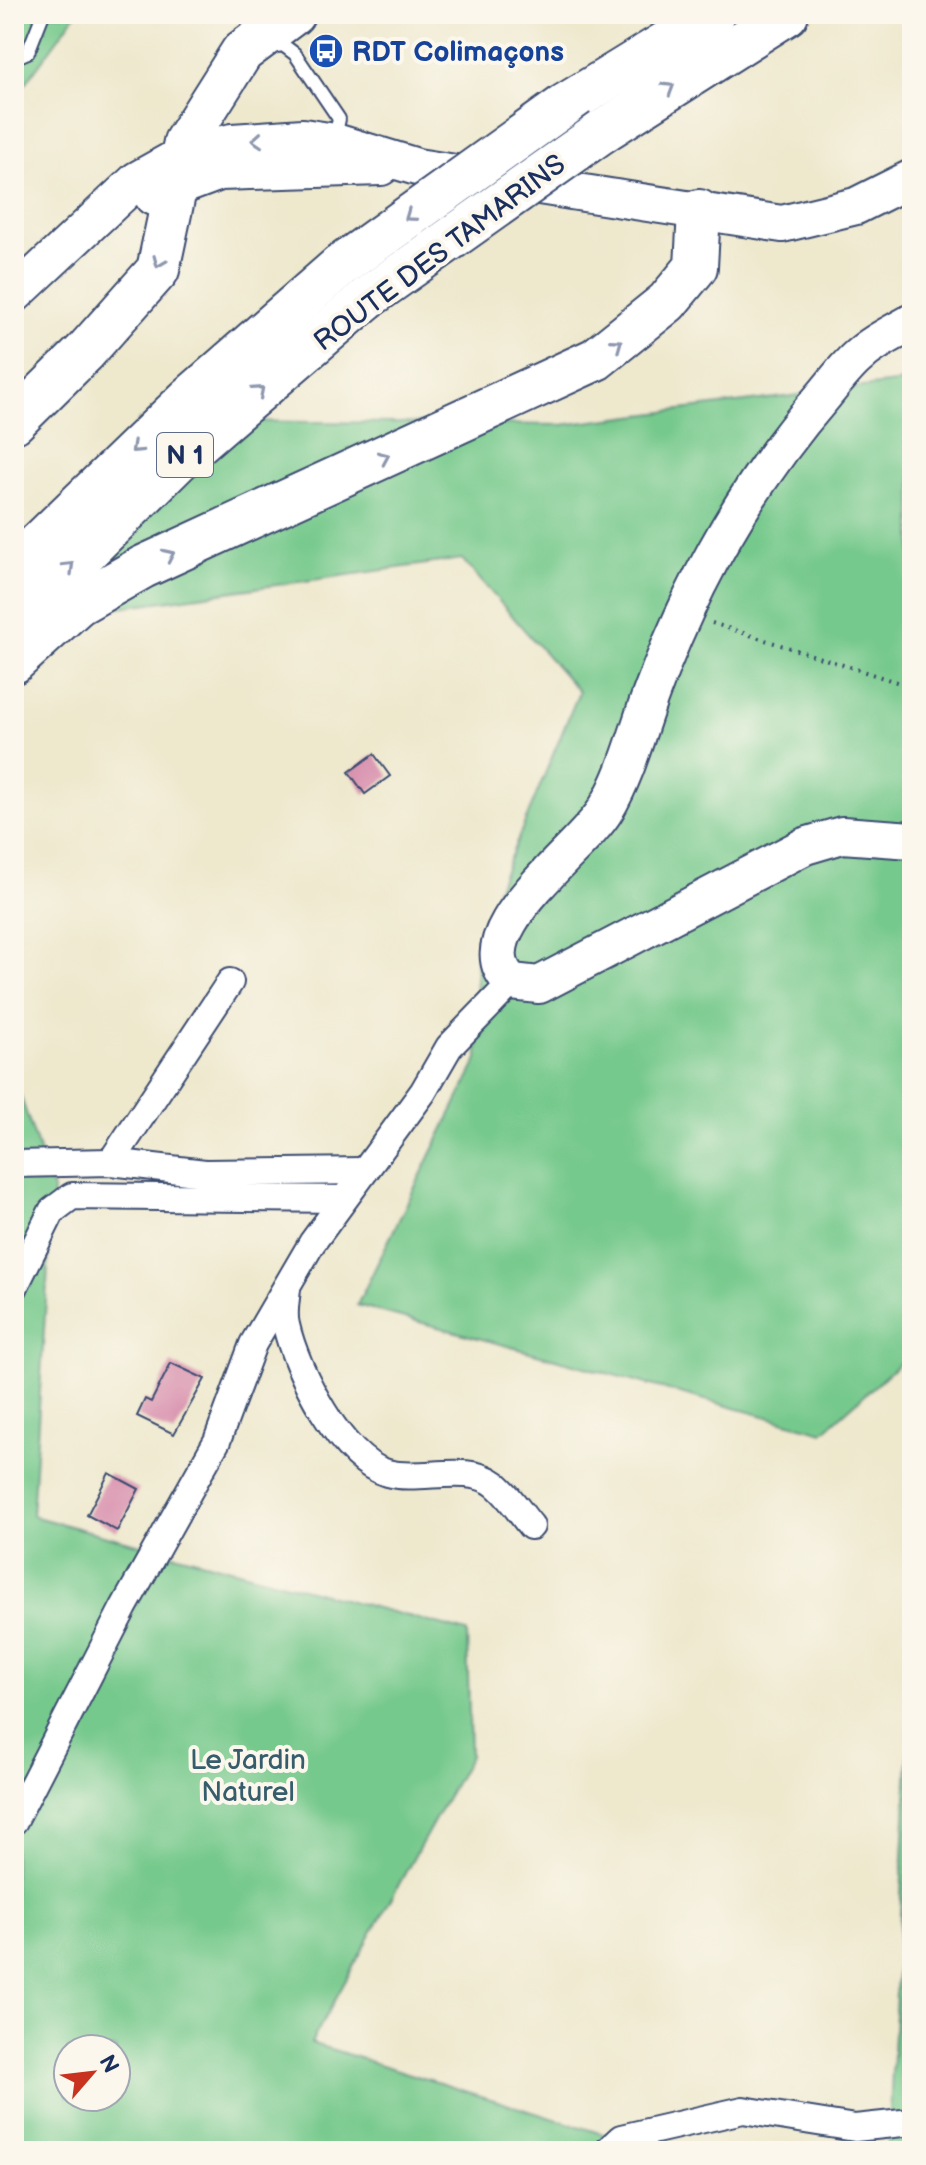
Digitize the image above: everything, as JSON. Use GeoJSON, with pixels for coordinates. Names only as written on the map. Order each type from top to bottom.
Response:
{"type":"FeatureCollection","features":[{"type":"Feature","properties":{"kind":"highway"},"geometry":{"type":"LineString","coordinates":[[14,422],[85,352],[158,270],[178,171],[209,101],[242,52],[293,14]]}},
{"type":"Feature","properties":{"kind":"highway","name":"ROUTE DES TAMARINS"},"geometry":{"type":"LineString","coordinates":[[14,567],[188,399],[340,266],[565,105],[713,14]]}},
{"type":"Feature","properties":{"kind":"highway","name":"ROUTE DES TAMARINS"},"geometry":{"type":"LineString","coordinates":[[14,623],[182,457],[367,298],[603,131],[787,14]]}},
{"type":"Feature","properties":{"kind":"highway"},"geometry":{"type":"LineString","coordinates":[[14,662],[78,604],[143,567],[596,359],[667,302],[696,267],[699,211]]}},
{"type":"Feature","properties":{"kind":"main road"},"geometry":{"type":"LineString","coordinates":[[14,295],[74,240],[178,171],[232,142],[303,137],[335,142],[417,167],[782,224],[856,206],[912,178]]}},
{"type":"Feature","properties":{"kind":"main road"},"geometry":{"type":"LineString","coordinates":[[699,211],[766,208],[821,194],[912,158]]}},
{"type":"Feature","properties":{"kind":"main road"},"geometry":{"type":"LineString","coordinates":[[178,171],[417,167]]}},
{"type":"Feature","properties":{"kind":"main road"},"geometry":{"type":"LineString","coordinates":[[912,322],[861,352],[761,474],[684,614],[651,692],[627,767],[605,811],[584,839],[515,910],[501,933],[496,953],[499,965],[512,982],[539,985],[805,846],[842,835],[912,840]]}},
{"type":"Feature","properties":{"kind":"street"},"geometry":{"type":"LineString","coordinates":[[111,1162],[230,982]]}},
{"type":"Feature","properties":{"kind":"street"},"geometry":{"type":"LineString","coordinates":[[14,1821],[124,1607],[217,1441],[253,1344],[287,1285],[343,1199],[423,1092],[449,1047],[512,982]]}},
{"type":"Feature","properties":{"kind":"street"},"geometry":{"type":"LineString","coordinates":[[14,1164],[111,1162],[205,1173],[363,1171]]}},
{"type":"Feature","properties":{"kind":"street"},"geometry":{"type":"LineString","coordinates":[[14,1288],[52,1211],[72,1196],[343,1199]]}},
{"type":"Feature","properties":{"kind":"street"},"geometry":{"type":"LineString","coordinates":[[287,1285],[285,1324],[303,1371],[346,1446],[383,1472],[415,1478],[476,1476],[494,1483],[531,1526]]}},
{"type":"Feature","properties":{"kind":"street"},"geometry":{"type":"LineString","coordinates":[[607,2151],[621,2138],[743,2110],[855,2128],[912,2122]]}},
{"type":"Feature","properties":{"kind":"lane"},"geometry":{"type":"LineString","coordinates":[[14,58],[28,52],[43,14]]}},
{"type":"Feature","properties":{"kind":"lane"},"geometry":{"type":"LineString","coordinates":[[259,55],[272,45],[283,45],[295,54],[339,119],[335,142],[328,154],[301,167]]}},
{"type":"Feature","properties":{"kind":"lane"},"geometry":{"type":"LineString","coordinates":[[209,101],[237,86],[244,76]]}},
{"type":"Feature","properties":{"kind":"path"},"geometry":{"type":"LineString","coordinates":[[684,614],[912,687]]}},
{"type":"Feature","properties":{"kind":"green space"},"geometry":{"type":"Polygon","coordinates":[[[14,14],[76,14],[14,99],[14,14]]]}},
{"type":"Feature","properties":{"kind":"green space"},"geometry":{"type":"Polygon","coordinates":[[[912,381],[912,1363],[900,1363],[823,1432],[357,1305],[478,1059],[476,940],[579,692],[462,559],[78,613],[139,420],[561,425],[912,381]]]}},
{"type":"Feature","properties":{"kind":"green space","name":"Le Jardin Naturel"},"geometry":{"type":"Polygon","coordinates":[[[14,1078],[53,1190],[32,1516],[467,1632],[470,1756],[311,2043],[616,2138],[617,2151],[14,2151],[14,1078]]]}},
{"type":"Feature","properties":{"kind":"green space"},"geometry":{"type":"Polygon","coordinates":[[[912,1716],[912,2151],[888,2151],[910,1721],[912,1716]]]}},
{"type":"Feature","properties":{"kind":"building"},"geometry":{"type":"Polygon","coordinates":[[[374,754],[390,776],[365,794],[349,772],[374,754]]]}},
{"type":"Feature","properties":{"kind":"building"},"geometry":{"type":"Polygon","coordinates":[[[171,1363],[205,1379],[174,1434],[137,1416],[145,1399],[151,1402],[171,1363]]]}},
{"type":"Feature","properties":{"kind":"building"},"geometry":{"type":"Polygon","coordinates":[[[109,1473],[139,1489],[117,1531],[87,1515],[109,1473]]]}},
{"type":"Feature","properties":{"kind":"place","name":"RDT Colimaçons"},"geometry":{"type":"Point","coordinates":[326,51]}}]}
